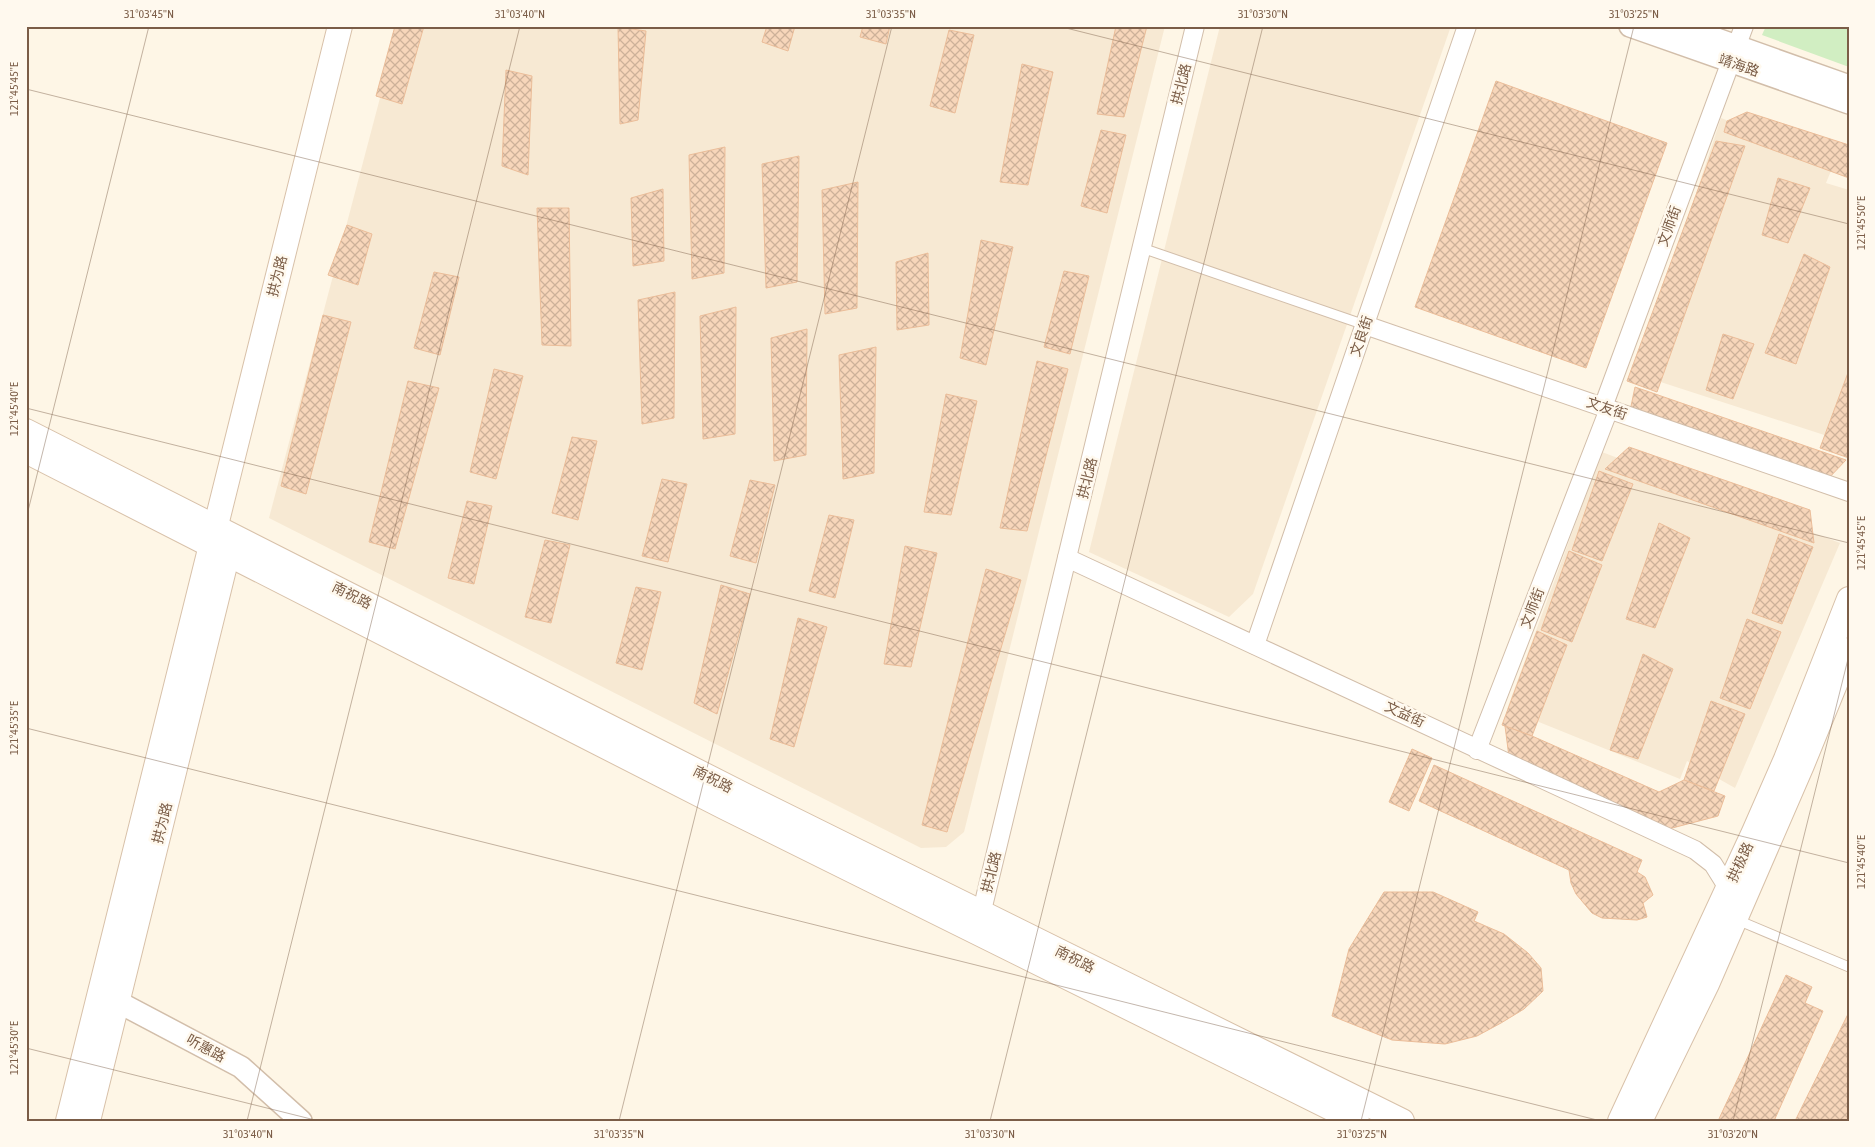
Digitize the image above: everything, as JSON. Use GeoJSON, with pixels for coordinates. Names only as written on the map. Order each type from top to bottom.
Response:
{"type":"FeatureCollection","features":[{"type":"Feature","properties":{"kind":"main road","name":"拱为路"},"geometry":{"type":"LineString","coordinates":[[88,1121],[109,996],[340,26]]}},
{"type":"Feature","properties":{"kind":"main road","name":"南祝路"},"geometry":{"type":"LineString","coordinates":[[26,430],[218,541],[726,808],[979,921],[1402,1121]]}},
{"type":"Feature","properties":{"kind":"main road","name":"南祝路"},"geometry":{"type":"LineString","coordinates":[[26,451],[218,541]]}},
{"type":"Feature","properties":{"kind":"main road","name":"拱极路"},"geometry":{"type":"LineString","coordinates":[[1620,1121],[1786,759],[1849,599]]}},
{"type":"Feature","properties":{"kind":"main road","name":"拱极路"},"geometry":{"type":"LineString","coordinates":[[1640,1121],[1735,919],[1802,766],[1849,650]]}},
{"type":"Feature","properties":{"kind":"main road","name":"南祝路"},"geometry":{"type":"LineString","coordinates":[[979,921],[1357,1121]]}},
{"type":"Feature","properties":{"kind":"main road","name":"拱为路"},"geometry":{"type":"LineString","coordinates":[[68,1121],[109,996]]}},
{"type":"Feature","properties":{"kind":"street","name":"拱北路"},"geometry":{"type":"LineString","coordinates":[[979,921],[1195,26]]}},
{"type":"Feature","properties":{"kind":"street","name":"文良街"},"geometry":{"type":"LineString","coordinates":[[1254,645],[1467,26]]}},
{"type":"Feature","properties":{"kind":"street","name":"靖海路"},"geometry":{"type":"LineString","coordinates":[[1630,26],[1849,86]]}},
{"type":"Feature","properties":{"kind":"street","name":"靖海路"},"geometry":{"type":"LineString","coordinates":[[1680,26],[1733,54],[1849,103]]}},
{"type":"Feature","properties":{"kind":"street","name":"文师街"},"geometry":{"type":"LineString","coordinates":[[1476,750],[1606,408],[1744,26]]}},
{"type":"Feature","properties":{"kind":"street","name":"文友街"},"geometry":{"type":"LineString","coordinates":[[1364,325],[1849,492]]}},
{"type":"Feature","properties":{"kind":"street","name":"文益街"},"geometry":{"type":"LineString","coordinates":[[1067,558],[1454,737],[1476,750],[1695,850],[1713,864],[1728,888]]}},
{"type":"Feature","properties":{"kind":"street","name":"听惠路"},"geometry":{"type":"LineString","coordinates":[[109,996],[240,1067],[301,1121]]}},
{"type":"Feature","properties":{"kind":"lane"},"geometry":{"type":"LineString","coordinates":[[1142,248],[1364,325]]}},
{"type":"Feature","properties":{"kind":"lane"},"geometry":{"type":"LineString","coordinates":[[1735,919],[1849,967]]}},
{"type":"Feature","properties":{"kind":"shaded area"},"geometry":{"type":"Polygon","coordinates":[[[399,26],[1165,26],[964,832],[946,847],[921,848],[269,518],[399,26]]]}},
{"type":"Feature","properties":{"kind":"shaded area"},"geometry":{"type":"Polygon","coordinates":[[[1220,26],[1451,26],[1253,594],[1229,617],[1089,552],[1220,26]]]}},
{"type":"Feature","properties":{"kind":"shaded area"},"geometry":{"type":"Polygon","coordinates":[[[1721,118],[1835,161],[1826,183],[1849,190],[1849,443],[1636,374],[1721,118]]]}},
{"type":"Feature","properties":{"kind":"shaded area"},"geometry":{"type":"Polygon","coordinates":[[[1602,452],[1840,543],[1735,788],[1687,761],[1680,779],[1507,709],[1602,452]]]}},
{"type":"Feature","properties":{"kind":"green space"},"geometry":{"type":"Polygon","coordinates":[[[1766,26],[1849,26],[1849,67],[1762,35],[1766,26]]]}},
{"type":"Feature","properties":{"kind":"building"},"geometry":{"type":"Polygon","coordinates":[[[395,26],[424,26],[402,104],[376,96],[395,26]]]}},
{"type":"Feature","properties":{"kind":"building"},"geometry":{"type":"Polygon","coordinates":[[[767,26],[795,26],[788,51],[762,42],[767,26]]]}},
{"type":"Feature","properties":{"kind":"building"},"geometry":{"type":"Polygon","coordinates":[[[863,26],[890,26],[886,44],[860,37],[863,26]]]}},
{"type":"Feature","properties":{"kind":"building"},"geometry":{"type":"Polygon","coordinates":[[[1116,26],[1147,26],[1124,117],[1097,114],[1116,26]]]}},
{"type":"Feature","properties":{"kind":"building"},"geometry":{"type":"Polygon","coordinates":[[[618,27],[646,31],[638,120],[620,124],[618,27]]]}},
{"type":"Feature","properties":{"kind":"building"},"geometry":{"type":"Polygon","coordinates":[[[949,30],[974,35],[955,113],[930,106],[949,30]]]}},
{"type":"Feature","properties":{"kind":"building"},"geometry":{"type":"Polygon","coordinates":[[[1022,64],[1053,72],[1028,185],[1000,182],[1022,64]]]}},
{"type":"Feature","properties":{"kind":"building"},"geometry":{"type":"Polygon","coordinates":[[[506,70],[532,76],[528,175],[502,166],[506,70]]]}},
{"type":"Feature","properties":{"kind":"building"},"geometry":{"type":"Polygon","coordinates":[[[1496,81],[1667,143],[1586,368],[1415,307],[1496,81]]]}},
{"type":"Feature","properties":{"kind":"building"},"geometry":{"type":"Polygon","coordinates":[[[1747,112],[1849,145],[1849,178],[1724,132],[1727,121],[1747,112]]]}},
{"type":"Feature","properties":{"kind":"building"},"geometry":{"type":"Polygon","coordinates":[[[1101,130],[1126,135],[1107,213],[1081,206],[1101,130]]]}},
{"type":"Feature","properties":{"kind":"building"},"geometry":{"type":"Polygon","coordinates":[[[1716,141],[1745,146],[1657,392],[1627,381],[1716,141]]]}},
{"type":"Feature","properties":{"kind":"building"},"geometry":{"type":"Polygon","coordinates":[[[725,147],[724,273],[692,279],[689,155],[725,147]]]}},
{"type":"Feature","properties":{"kind":"building"},"geometry":{"type":"Polygon","coordinates":[[[799,156],[797,282],[766,288],[762,164],[799,156]]]}},
{"type":"Feature","properties":{"kind":"building"},"geometry":{"type":"Polygon","coordinates":[[[1778,178],[1810,188],[1788,243],[1762,235],[1778,178]]]}},
{"type":"Feature","properties":{"kind":"building"},"geometry":{"type":"Polygon","coordinates":[[[858,182],[857,308],[825,314],[822,190],[858,182]]]}},
{"type":"Feature","properties":{"kind":"building"},"geometry":{"type":"Polygon","coordinates":[[[663,189],[664,261],[633,266],[631,198],[663,189]]]}},
{"type":"Feature","properties":{"kind":"building"},"geometry":{"type":"Polygon","coordinates":[[[537,208],[569,208],[571,346],[542,345],[537,208]]]}},
{"type":"Feature","properties":{"kind":"building"},"geometry":{"type":"Polygon","coordinates":[[[347,225],[372,234],[358,285],[328,275],[347,225]]]}},
{"type":"Feature","properties":{"kind":"building"},"geometry":{"type":"Polygon","coordinates":[[[981,240],[1013,247],[986,365],[960,358],[981,240]]]}},
{"type":"Feature","properties":{"kind":"building"},"geometry":{"type":"Polygon","coordinates":[[[928,253],[929,325],[897,330],[896,262],[928,253]]]}},
{"type":"Feature","properties":{"kind":"building"},"geometry":{"type":"Polygon","coordinates":[[[1804,254],[1830,267],[1796,364],[1765,353],[1804,254]]]}},
{"type":"Feature","properties":{"kind":"building"},"geometry":{"type":"Polygon","coordinates":[[[1064,271],[1089,276],[1070,354],[1044,347],[1064,271]]]}},
{"type":"Feature","properties":{"kind":"building"},"geometry":{"type":"Polygon","coordinates":[[[434,272],[459,277],[440,355],[414,348],[434,272]]]}},
{"type":"Feature","properties":{"kind":"building"},"geometry":{"type":"Polygon","coordinates":[[[675,292],[674,418],[642,424],[638,300],[675,292]]]}},
{"type":"Feature","properties":{"kind":"building"},"geometry":{"type":"Polygon","coordinates":[[[736,307],[735,434],[703,439],[700,316],[736,307]]]}},
{"type":"Feature","properties":{"kind":"building"},"geometry":{"type":"Polygon","coordinates":[[[323,315],[351,322],[306,494],[281,486],[323,315]]]}},
{"type":"Feature","properties":{"kind":"building"},"geometry":{"type":"Polygon","coordinates":[[[807,329],[806,455],[774,461],[771,338],[807,329]]]}},
{"type":"Feature","properties":{"kind":"building"},"geometry":{"type":"Polygon","coordinates":[[[1723,334],[1754,344],[1733,399],[1706,390],[1723,334]]]}},
{"type":"Feature","properties":{"kind":"building"},"geometry":{"type":"Polygon","coordinates":[[[876,347],[874,473],[843,479],[839,355],[876,347]]]}},
{"type":"Feature","properties":{"kind":"building"},"geometry":{"type":"Polygon","coordinates":[[[1037,361],[1068,369],[1027,531],[1000,528],[1037,361]]]}},
{"type":"Feature","properties":{"kind":"building"},"geometry":{"type":"Polygon","coordinates":[[[494,369],[523,376],[496,479],[470,472],[494,369]]]}},
{"type":"Feature","properties":{"kind":"building"},"geometry":{"type":"Polygon","coordinates":[[[1849,370],[1849,458],[1820,448],[1849,370]]]}},
{"type":"Feature","properties":{"kind":"building"},"geometry":{"type":"Polygon","coordinates":[[[408,381],[439,388],[395,549],[369,542],[408,381]]]}},
{"type":"Feature","properties":{"kind":"building"},"geometry":{"type":"Polygon","coordinates":[[[1635,387],[1846,460],[1827,480],[1630,411],[1635,387]]]}},
{"type":"Feature","properties":{"kind":"building"},"geometry":{"type":"Polygon","coordinates":[[[946,394],[977,401],[951,515],[924,512],[946,394]]]}},
{"type":"Feature","properties":{"kind":"building"},"geometry":{"type":"Polygon","coordinates":[[[572,437],[597,441],[578,520],[552,513],[572,437]]]}},
{"type":"Feature","properties":{"kind":"building"},"geometry":{"type":"Polygon","coordinates":[[[1629,447],[1810,510],[1814,543],[1605,469],[1629,447]]]}},
{"type":"Feature","properties":{"kind":"building"},"geometry":{"type":"Polygon","coordinates":[[[1599,471],[1633,484],[1602,561],[1572,550],[1599,471]]]}},
{"type":"Feature","properties":{"kind":"building"},"geometry":{"type":"Polygon","coordinates":[[[662,479],[687,484],[668,562],[642,556],[662,479]]]}},
{"type":"Feature","properties":{"kind":"building"},"geometry":{"type":"Polygon","coordinates":[[[750,480],[775,485],[756,563],[730,556],[750,480]]]}},
{"type":"Feature","properties":{"kind":"building"},"geometry":{"type":"Polygon","coordinates":[[[467,501],[492,506],[474,584],[448,578],[467,501]]]}},
{"type":"Feature","properties":{"kind":"building"},"geometry":{"type":"Polygon","coordinates":[[[829,515],[854,520],[835,598],[809,591],[829,515]]]}},
{"type":"Feature","properties":{"kind":"building"},"geometry":{"type":"Polygon","coordinates":[[[1659,523],[1690,538],[1655,628],[1626,619],[1659,523]]]}},
{"type":"Feature","properties":{"kind":"building"},"geometry":{"type":"Polygon","coordinates":[[[1779,534],[1813,547],[1782,624],[1752,613],[1779,534]]]}},
{"type":"Feature","properties":{"kind":"building"},"geometry":{"type":"Polygon","coordinates":[[[545,540],[570,545],[551,623],[525,617],[545,540]]]}},
{"type":"Feature","properties":{"kind":"building"},"geometry":{"type":"Polygon","coordinates":[[[905,546],[937,553],[911,667],[884,664],[905,546]]]}},
{"type":"Feature","properties":{"kind":"building"},"geometry":{"type":"Polygon","coordinates":[[[1569,551],[1602,565],[1572,642],[1541,630],[1569,551]]]}},
{"type":"Feature","properties":{"kind":"building"},"geometry":{"type":"Polygon","coordinates":[[[986,569],[1021,580],[947,832],[922,825],[986,569]]]}},
{"type":"Feature","properties":{"kind":"building"},"geometry":{"type":"Polygon","coordinates":[[[721,585],[750,594],[717,714],[694,703],[721,585]]]}},
{"type":"Feature","properties":{"kind":"building"},"geometry":{"type":"Polygon","coordinates":[[[636,587],[661,592],[642,670],[616,663],[636,587]]]}},
{"type":"Feature","properties":{"kind":"building"},"geometry":{"type":"Polygon","coordinates":[[[798,618],[827,627],[794,747],[770,739],[798,618]]]}},
{"type":"Feature","properties":{"kind":"building"},"geometry":{"type":"Polygon","coordinates":[[[1747,619],[1781,632],[1750,709],[1720,698],[1747,619]]]}},
{"type":"Feature","properties":{"kind":"building"},"geometry":{"type":"Polygon","coordinates":[[[1537,631],[1567,645],[1532,736],[1502,725],[1537,631]]]}},
{"type":"Feature","properties":{"kind":"building"},"geometry":{"type":"Polygon","coordinates":[[[1643,654],[1673,669],[1638,759],[1610,750],[1643,654]]]}},
{"type":"Feature","properties":{"kind":"building"},"geometry":{"type":"Polygon","coordinates":[[[1711,701],[1745,714],[1714,791],[1684,780],[1711,701]]]}},
{"type":"Feature","properties":{"kind":"building"},"geometry":{"type":"Polygon","coordinates":[[[1505,726],[1659,792],[1684,780],[1725,796],[1718,816],[1657,832],[1509,757],[1505,726]]]}},
{"type":"Feature","properties":{"kind":"building"},"geometry":{"type":"Polygon","coordinates":[[[1412,749],[1432,758],[1409,811],[1389,802],[1412,749]]]}},
{"type":"Feature","properties":{"kind":"building"},"geometry":{"type":"Polygon","coordinates":[[[1434,765],[1642,860],[1637,872],[1645,877],[1653,895],[1643,903],[1647,917],[1637,920],[1602,918],[1592,913],[1576,894],[1571,883],[1569,870],[1419,801],[1434,765]]]}},
{"type":"Feature","properties":{"kind":"building"},"geometry":{"type":"Polygon","coordinates":[[[1384,892],[1433,892],[1478,912],[1474,921],[1504,934],[1528,953],[1541,968],[1543,991],[1524,1009],[1477,1036],[1445,1044],[1392,1040],[1332,1016],[1349,949],[1384,892]]]}},
{"type":"Feature","properties":{"kind":"building"},"geometry":{"type":"Polygon","coordinates":[[[1786,975],[1812,987],[1805,1003],[1823,1011],[1774,1121],[1718,1121],[1786,975]]]}},
{"type":"Feature","properties":{"kind":"building"},"geometry":{"type":"Polygon","coordinates":[[[1849,1012],[1849,1121],[1795,1121],[1849,1012]]]}}]}
